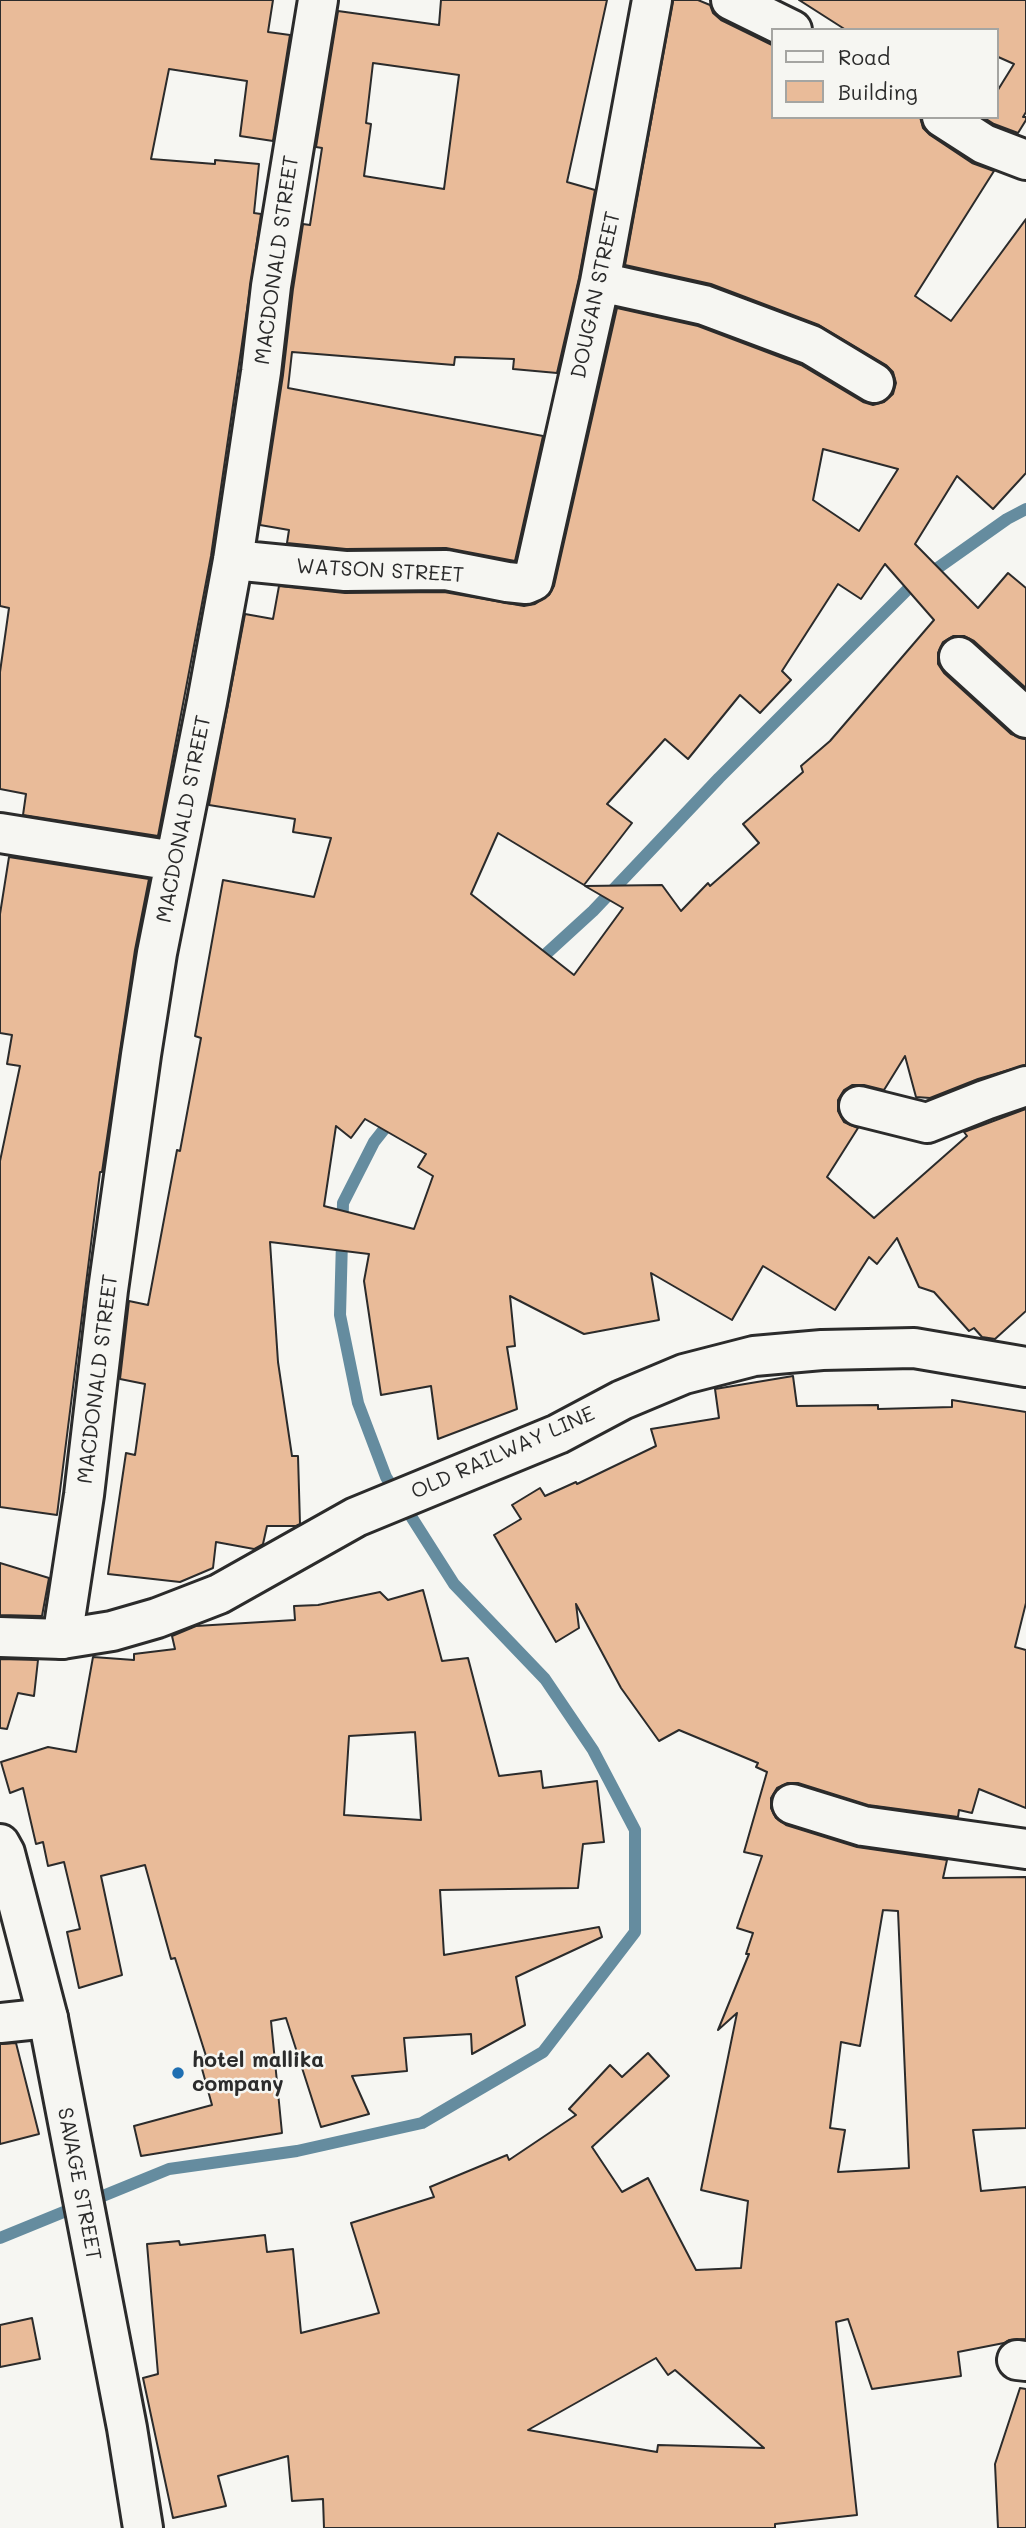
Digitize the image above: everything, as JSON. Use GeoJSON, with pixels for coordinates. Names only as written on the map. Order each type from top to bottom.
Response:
{"type":"FeatureCollection","features":[{"type":"Feature","properties":{"kind":"street","name":"MACDONALD STREET"},"geometry":{"type":"LineString","coordinates":[[62,1639],[84,1495],[108,1290],[141,1055],[174,861],[233,560],[271,286],[318,0]]}},
{"type":"Feature","properties":{"kind":"street","name":"DOUGAN STREET"},"geometry":{"type":"LineString","coordinates":[[526,584],[533,581],[600,282],[652,0]]}},
{"type":"Feature","properties":{"kind":"street"},"geometry":{"type":"LineString","coordinates":[[730,0],[788,28]]}},
{"type":"Feature","properties":{"kind":"street"},"geometry":{"type":"LineString","coordinates":[[945,119],[984,144],[1026,160]]}},
{"type":"Feature","properties":{"kind":"street"},"geometry":{"type":"LineString","coordinates":[[600,282],[704,305],[811,345],[874,383]]}},
{"type":"Feature","properties":{"kind":"street","name":"WATSON STREET"},"geometry":{"type":"LineString","coordinates":[[233,560],[345,571],[446,570],[526,584]]}},
{"type":"Feature","properties":{"kind":"street"},"geometry":{"type":"LineString","coordinates":[[959,657],[1026,718]]}},
{"type":"Feature","properties":{"kind":"street"},"geometry":{"type":"LineString","coordinates":[[0,833],[174,861]]}},
{"type":"Feature","properties":{"kind":"street"},"geometry":{"type":"LineString","coordinates":[[859,1106],[927,1124],[1026,1086]]}},
{"type":"Feature","properties":{"kind":"street","name":"OLD RAILWAY LINE"},"geometry":{"type":"LineString","coordinates":[[0,1637],[62,1639],[111,1631],[157,1618],[219,1594],[356,1517],[558,1434],[622,1399],[684,1374],[754,1356],[822,1350],[914,1348],[1026,1367]]}},
{"type":"Feature","properties":{"kind":"street"},"geometry":{"type":"LineString","coordinates":[[792,1804],[863,1826],[1026,1849]]}},
{"type":"Feature","properties":{"kind":"street","name":"SAVAGE STREET"},"geometry":{"type":"LineString","coordinates":[[0,1844],[5,1853],[48,2018],[127,2428],[143,2528]]}},
{"type":"Feature","properties":{"kind":"street"},"geometry":{"type":"LineString","coordinates":[[0,2023],[48,2018]]}},
{"type":"Feature","properties":{"kind":"building"},"geometry":{"type":"Polygon","coordinates":[[[0,0],[273,0],[268,32],[290,35],[273,141],[240,136],[247,81],[169,69],[151,159],[259,164],[254,213],[261,214],[211,556],[158,836],[23,815],[26,794],[0,789],[0,672],[9,608],[0,606],[0,0]]]}},
{"type":"Feature","properties":{"kind":"building"},"geometry":{"type":"Polygon","coordinates":[[[441,0],[607,0],[567,182],[595,190],[579,278],[557,373],[513,369],[514,359],[455,357],[454,365],[292,352],[288,388],[543,436],[515,561],[446,548],[346,549],[287,543],[289,530],[260,525],[303,224],[310,225],[322,148],[316,147],[338,11],[439,25],[441,0]],[[373,63],[366,123],[371,124],[364,176],[444,189],[459,75],[373,63]]]}},
{"type":"Feature","properties":{"kind":"building"},"geometry":{"type":"Polygon","coordinates":[[[673,0],[698,0],[710,5],[713,13],[721,20],[771,45],[771,119],[921,119],[923,128],[930,135],[972,163],[994,171],[915,296],[951,321],[1026,219],[1026,473],[993,509],[957,476],[915,544],[978,608],[1008,573],[1026,588],[1026,688],[974,641],[964,636],[953,636],[943,642],[938,653],[938,664],[944,673],[1011,734],[1026,739],[1026,1065],[978,1079],[930,1098],[916,1097],[905,1056],[884,1090],[852,1085],[844,1090],[838,1100],[838,1111],[844,1122],[858,1128],[827,1177],[874,1218],[967,1136],[964,1132],[1026,1109],[1026,1311],[995,1339],[982,1337],[974,1328],[969,1331],[934,1292],[919,1287],[897,1238],[877,1264],[869,1257],[835,1310],[763,1266],[732,1320],[651,1273],[659,1320],[584,1334],[510,1296],[515,1346],[507,1347],[517,1409],[438,1439],[431,1386],[381,1395],[364,1281],[369,1254],[270,1242],[278,1362],[292,1456],[298,1456],[300,1524],[267,1526],[263,1544],[254,1549],[216,1542],[213,1568],[180,1582],[108,1574],[126,1453],[135,1455],[145,1384],[120,1379],[129,1301],[148,1305],[201,1038],[195,1036],[223,880],[314,897],[331,838],[293,832],[295,819],[209,805],[245,614],[273,619],[279,586],[345,593],[444,592],[524,606],[535,604],[549,595],[554,586],[617,308],[698,326],[801,365],[863,402],[873,405],[884,402],[893,394],[896,383],[893,372],[886,365],[819,325],[711,284],[625,265],[673,0]],[[823,449],[813,500],[859,531],[898,469],[823,449]],[[885,564],[861,599],[838,584],[782,671],[791,680],[760,713],[740,695],[688,759],[665,739],[607,804],[632,823],[584,885],[498,833],[471,894],[574,975],[623,908],[585,886],[662,885],[681,911],[708,883],[710,886],[759,843],[743,824],[803,772],[801,766],[830,741],[934,620],[885,564]],[[365,1119],[351,1138],[336,1126],[324,1206],[414,1229],[433,1176],[418,1167],[426,1154],[365,1119]]]}},
{"type":"Feature","properties":{"kind":"building"},"geometry":{"type":"Polygon","coordinates":[[[799,0],[1026,0],[1026,112],[1023,117],[1026,117],[1026,120],[1018,133],[986,119],[998,119],[998,90],[1014,64],[998,57],[998,28],[843,28],[799,0]]]}},
{"type":"Feature","properties":{"kind":"building"},"geometry":{"type":"Polygon","coordinates":[[[9,857],[149,879],[100,1172],[57,1515],[0,1507],[0,1161],[20,1066],[7,1064],[12,1035],[0,1033],[0,914],[9,857]]]}},
{"type":"Feature","properties":{"kind":"building"},"geometry":{"type":"Polygon","coordinates":[[[793,1376],[797,1406],[878,1405],[878,1409],[952,1407],[952,1400],[1026,1412],[1026,1603],[1015,1647],[1026,1650],[1026,1808],[979,1789],[972,1813],[959,1810],[958,1817],[868,1805],[798,1783],[788,1783],[777,1788],[771,1798],[771,1808],[776,1818],[786,1825],[857,1847],[947,1860],[943,1878],[1026,1877],[1026,2128],[973,2130],[981,2191],[1026,2187],[1026,2339],[1009,2340],[958,2352],[961,2376],[872,2389],[848,2319],[836,2322],[857,2515],[775,2524],[775,2528],[324,2528],[323,2499],[292,2501],[288,2456],[218,2476],[226,2506],[173,2518],[143,2378],[158,2374],[147,2244],[179,2241],[180,2245],[265,2235],[267,2252],[293,2249],[301,2333],[379,2313],[351,2223],[434,2197],[430,2187],[507,2155],[509,2160],[576,2115],[569,2109],[610,2065],[622,2077],[648,2053],[669,2076],[592,2147],[622,2192],[648,2178],[696,2270],[741,2268],[748,2201],[701,2190],[737,2013],[718,2030],[749,1954],[746,1954],[753,1933],[737,1928],[762,1856],[744,1852],[767,1772],[756,1767],[758,1763],[679,1730],[659,1741],[621,1688],[576,1604],[579,1628],[556,1642],[494,1535],[521,1519],[512,1505],[540,1488],[545,1496],[576,1482],[577,1484],[656,1446],[651,1429],[719,1418],[715,1389],[793,1376]],[[883,1910],[860,2046],[841,2042],[830,2128],[845,2130],[838,2172],[909,2168],[898,1911],[883,1910]],[[656,2358],[528,2430],[657,2452],[658,2445],[764,2448],[675,2370],[668,2375],[656,2358]]]}},
{"type":"Feature","properties":{"kind":"building"},"geometry":{"type":"Polygon","coordinates":[[[0,1563],[49,1578],[42,1616],[0,1615],[0,1563]]]}},
{"type":"Feature","properties":{"kind":"building"},"geometry":{"type":"Polygon","coordinates":[[[423,1590],[442,1661],[468,1658],[499,1776],[541,1771],[543,1788],[597,1781],[604,1842],[583,1844],[578,1888],[440,1890],[444,1955],[599,1927],[602,1937],[516,1977],[525,2025],[472,2054],[471,2034],[404,2038],[407,2071],[352,2076],[369,2114],[321,2127],[286,2018],[271,2021],[282,2133],[141,2156],[134,2126],[212,2105],[199,2058],[206,2056],[175,1958],[171,1959],[145,1865],[101,1876],[122,1975],[79,1988],[67,1932],[80,1929],[64,1862],[48,1866],[43,1842],[36,1844],[23,1788],[10,1793],[1,1762],[48,1747],[76,1752],[93,1657],[134,1660],[134,1654],[175,1649],[172,1636],[196,1626],[295,1620],[294,1606],[318,1605],[380,1592],[388,1600],[423,1590]],[[415,1732],[349,1736],[344,1815],[421,1820],[415,1732]]]}},
{"type":"Feature","properties":{"kind":"building"},"geometry":{"type":"Polygon","coordinates":[[[0,1659],[38,1660],[34,1696],[18,1693],[7,1729],[0,1728],[0,1659]]]}},
{"type":"Feature","properties":{"kind":"building"},"geometry":{"type":"Polygon","coordinates":[[[16,2043],[39,2134],[0,2144],[0,2044],[16,2043]]]}},
{"type":"Feature","properties":{"kind":"building"},"geometry":{"type":"Polygon","coordinates":[[[32,2318],[40,2359],[0,2367],[0,2325],[32,2318]]]}},
{"type":"Feature","properties":{"kind":"building"},"geometry":{"type":"Polygon","coordinates":[[[1020,2388],[1026,2389],[1026,2528],[998,2528],[995,2464],[1020,2388]]]}},
{"type":"Feature","properties":{"kind":"waterway"},"geometry":{"type":"LineString","coordinates":[[535,964],[593,911],[719,778],[908,589],[1007,519],[1026,509]]}},
{"type":"Feature","properties":{"kind":"waterway"},"geometry":{"type":"LineString","coordinates":[[0,2238],[169,2169],[297,2151],[422,2123],[543,2052],[635,1932],[635,1830],[593,1750],[545,1679],[454,1584],[386,1477],[358,1403],[340,1315],[343,1203],[374,1142],[393,1118]]}},
{"type":"Feature","properties":{"kind":"place","name":"hotel mallika company"},"geometry":{"type":"Point","coordinates":[178,2073]}}]}
